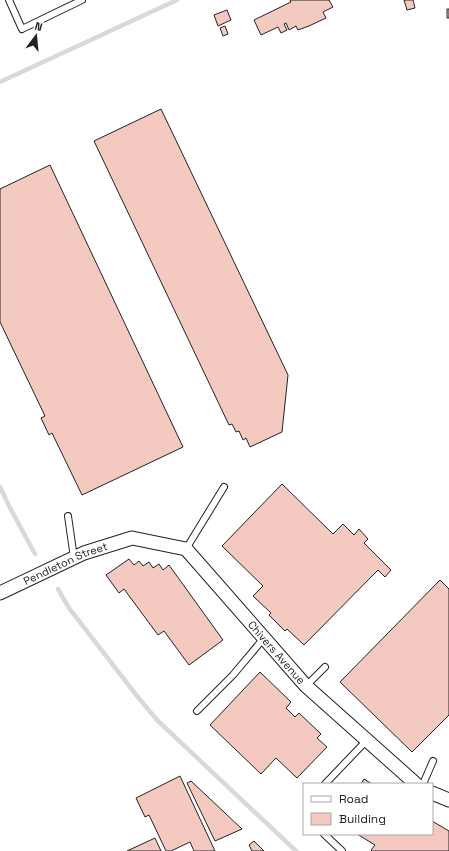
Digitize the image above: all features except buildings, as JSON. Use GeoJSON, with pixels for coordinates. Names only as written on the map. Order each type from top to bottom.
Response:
{"type":"FeatureCollection","features":[{"type":"Feature","properties":{"kind":"street","name":"Pendleton Street"},"geometry":{"type":"LineString","coordinates":[[0,593],[84,553],[132,538],[186,549]]}},
{"type":"Feature","properties":{"kind":"street","name":"Chivers Avenue"},"geometry":{"type":"LineString","coordinates":[[186,549],[306,686],[415,783]]}},
{"type":"Feature","properties":{"kind":"street"},"geometry":{"type":"LineString","coordinates":[[433,793],[449,800]]}},
{"type":"Feature","properties":{"kind":"lane"},"geometry":{"type":"LineString","coordinates":[[9,0],[22,29],[82,0]]}},
{"type":"Feature","properties":{"kind":"lane"},"geometry":{"type":"LineString","coordinates":[[186,549],[224,487]]}},
{"type":"Feature","properties":{"kind":"lane"},"geometry":{"type":"LineString","coordinates":[[68,516],[74,558]]}},
{"type":"Feature","properties":{"kind":"lane"},"geometry":{"type":"LineString","coordinates":[[197,711],[233,675],[264,638]]}},
{"type":"Feature","properties":{"kind":"lane"},"geometry":{"type":"LineString","coordinates":[[306,686],[325,667]]}},
{"type":"Feature","properties":{"kind":"lane"},"geometry":{"type":"LineString","coordinates":[[326,783],[367,740]]}},
{"type":"Feature","properties":{"kind":"lane"},"geometry":{"type":"LineString","coordinates":[[423,783],[433,761]]}},
{"type":"Feature","properties":{"kind":"lane"},"geometry":{"type":"LineString","coordinates":[[325,835],[342,851]]}},
{"type":"Feature","properties":{"kind":"waterway"},"geometry":{"type":"LineString","coordinates":[[0,82],[177,0]]}},
{"type":"Feature","properties":{"kind":"waterway"},"geometry":{"type":"LineString","coordinates":[[0,487],[35,554]]}},
{"type":"Feature","properties":{"kind":"waterway"},"geometry":{"type":"LineString","coordinates":[[58,589],[69,608],[157,720],[296,851]]}}]}
